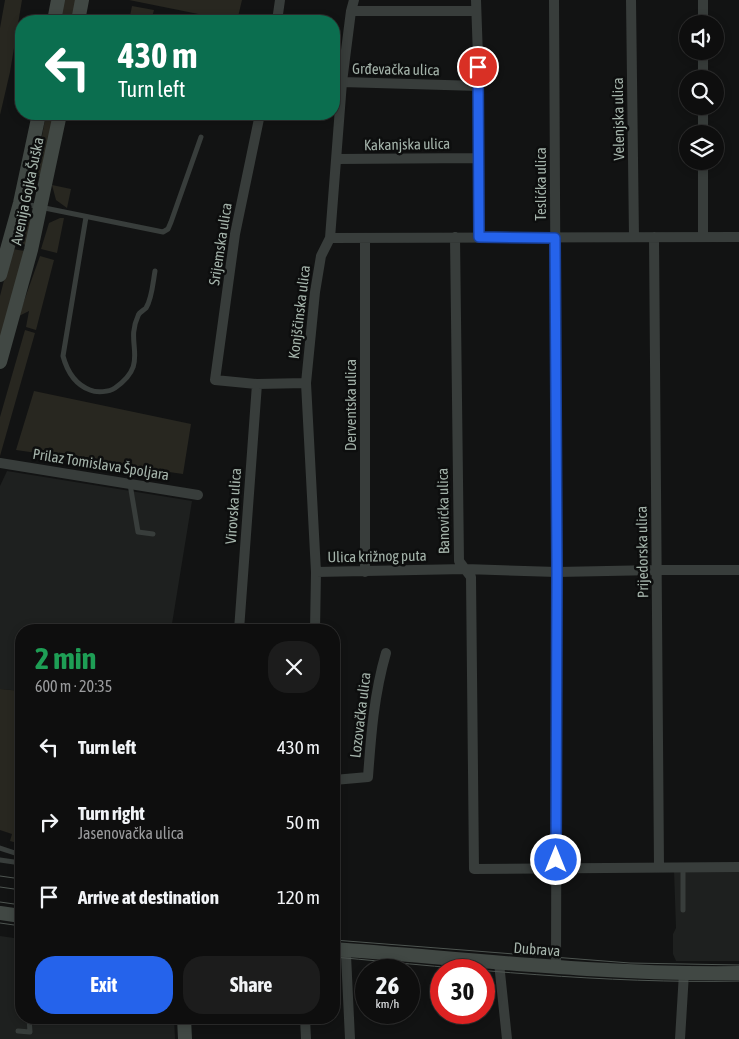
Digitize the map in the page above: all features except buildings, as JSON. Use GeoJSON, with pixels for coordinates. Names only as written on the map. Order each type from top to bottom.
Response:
{"type":"FeatureCollection","features":[{"type":"Feature","properties":{"kind":"main road"},"geometry":{"type":"LineString","coordinates":[[55,15],[58,0]]}},
{"type":"Feature","properties":{"kind":"main road"},"geometry":{"type":"LineString","coordinates":[[79,15],[82,0]]}},
{"type":"Feature","properties":{"kind":"main road","name":"Avenija Gojka Šuška"},"geometry":{"type":"LineString","coordinates":[[0,276],[20,203],[38,120]]}},
{"type":"Feature","properties":{"kind":"main road","name":"Avenija Gojka Šuška"},"geometry":{"type":"LineString","coordinates":[[0,362],[31,250],[59,120]]}},
{"type":"Feature","properties":{"kind":"main road","name":"Dubrava"},"geometry":{"type":"LineString","coordinates":[[340,949],[556,967],[684,973],[739,973]]}},
{"type":"Feature","properties":{"kind":"main road"},"geometry":{"type":"LineString","coordinates":[[184,1024],[185,1039]]}},
{"type":"Feature","properties":{"kind":"street"},"geometry":{"type":"LineString","coordinates":[[278,15],[280,0]]}},
{"type":"Feature","properties":{"kind":"street","name":"Konjščinska ulica"},"geometry":{"type":"LineString","coordinates":[[340,113],[342,82],[354,0]]}},
{"type":"Feature","properties":{"kind":"street"},"geometry":{"type":"LineString","coordinates":[[476,0],[479,86],[479,237]]}},
{"type":"Feature","properties":{"kind":"street","name":"Teslićka ulica"},"geometry":{"type":"LineString","coordinates":[[554,0],[557,572],[556,967]]}},
{"type":"Feature","properties":{"kind":"street","name":"Velenjska ulica"},"geometry":{"type":"LineString","coordinates":[[631,0],[634,237]]}},
{"type":"Feature","properties":{"kind":"street"},"geometry":{"type":"LineString","coordinates":[[703,0],[703,15]]}},
{"type":"Feature","properties":{"kind":"street"},"geometry":{"type":"LineString","coordinates":[[351,11],[476,11]]}},
{"type":"Feature","properties":{"kind":"street","name":"Grđevačka ulica"},"geometry":{"type":"LineString","coordinates":[[342,82],[479,86]]}},
{"type":"Feature","properties":{"kind":"street","name":"Srijemska ulica"},"geometry":{"type":"LineString","coordinates":[[257,384],[215,380],[235,234],[259,120]]}},
{"type":"Feature","properties":{"kind":"street","name":"Konjščinska ulica"},"geometry":{"type":"LineString","coordinates":[[315,624],[316,572],[306,383],[316,283],[321,256],[330,238],[340,120]]}},
{"type":"Feature","properties":{"kind":"street","name":"Kakanjska ulica"},"geometry":{"type":"LineString","coordinates":[[337,159],[479,158]]}},
{"type":"Feature","properties":{"kind":"street"},"geometry":{"type":"LineString","coordinates":[[703,170],[703,237]]}},
{"type":"Feature","properties":{"kind":"street","name":"Prijedorska ulica"},"geometry":{"type":"LineString","coordinates":[[654,237],[659,867]]}},
{"type":"Feature","properties":{"kind":"street"},"geometry":{"type":"LineString","coordinates":[[330,238],[739,237]]}},
{"type":"Feature","properties":{"kind":"street","name":"Banovićka ulica"},"geometry":{"type":"LineString","coordinates":[[454,238],[459,561],[471,577],[474,869],[556,868]]}},
{"type":"Feature","properties":{"kind":"street","name":"Derventska ulica"},"geometry":{"type":"LineString","coordinates":[[365,239],[365,572]]}},
{"type":"Feature","properties":{"kind":"street"},"geometry":{"type":"LineString","coordinates":[[257,384],[306,383]]}},
{"type":"Feature","properties":{"kind":"street","name":"Virovska ulica"},"geometry":{"type":"LineString","coordinates":[[240,624],[257,384]]}},
{"type":"Feature","properties":{"kind":"street","name":"Prilaz Tomislava Špoljara"},"geometry":{"type":"LineString","coordinates":[[0,464],[198,494]]}},
{"type":"Feature","properties":{"kind":"street","name":"Ulica križnog puta"},"geometry":{"type":"LineString","coordinates":[[316,572],[465,569],[557,572],[739,570]]}},
{"type":"Feature","properties":{"kind":"street","name":"Lozovačka ulica"},"geometry":{"type":"LineString","coordinates":[[340,779],[368,777],[371,726],[375,699],[386,653]]}},
{"type":"Feature","properties":{"kind":"street"},"geometry":{"type":"LineString","coordinates":[[556,868],[739,867]]}},
{"type":"Feature","properties":{"kind":"street"},"geometry":{"type":"LineString","coordinates":[[340,950],[346,955],[350,1039]]}},
{"type":"Feature","properties":{"kind":"street"},"geometry":{"type":"LineString","coordinates":[[499,963],[507,1039]]}},
{"type":"Feature","properties":{"kind":"street"},"geometry":{"type":"LineString","coordinates":[[680,1039],[684,973]]}},
{"type":"Feature","properties":{"kind":"street"},"geometry":{"type":"LineString","coordinates":[[305,1024],[306,1039]]}},
{"type":"Feature","properties":{"kind":"lane"},"geometry":{"type":"LineString","coordinates":[[20,203],[163,232],[168,229],[201,137]]}},
{"type":"Feature","properties":{"kind":"lane"},"geometry":{"type":"LineString","coordinates":[[86,217],[63,356],[66,369],[72,378],[83,388],[93,391],[111,390],[124,382],[132,371],[136,359],[134,329],[138,314],[145,309],[148,303],[155,271]]}},
{"type":"Feature","properties":{"kind":"lane"},"geometry":{"type":"LineString","coordinates":[[130,484],[138,532],[153,534]]}},
{"type":"Feature","properties":{"kind":"lane"},"geometry":{"type":"LineString","coordinates":[[0,848],[15,853]]}},
{"type":"Feature","properties":{"kind":"lane"},"geometry":{"type":"LineString","coordinates":[[0,860],[15,862]]}},
{"type":"Feature","properties":{"kind":"lane"},"geometry":{"type":"LineString","coordinates":[[683,867],[683,910]]}},
{"type":"Feature","properties":{"kind":"lane"},"geometry":{"type":"LineString","coordinates":[[29,1024],[30,1039]]}},
{"type":"Feature","properties":{"kind":"lane"},"geometry":{"type":"LineString","coordinates":[[18,1031],[30,1032]]}},
{"type":"Feature","properties":{"kind":"shaded area"},"geometry":{"type":"Polygon","coordinates":[[[5,0],[22,0],[20,15],[15,15],[15,42],[0,115],[0,28],[5,0]]]}},
{"type":"Feature","properties":{"kind":"shaded area"},"geometry":{"type":"Polygon","coordinates":[[[64,0],[77,0],[74,15],[61,15],[64,0]]]}},
{"type":"Feature","properties":{"kind":"shaded area"},"geometry":{"type":"Polygon","coordinates":[[[129,0],[242,0],[238,15],[203,15],[129,0]]]}},
{"type":"Feature","properties":{"kind":"shaded area"},"geometry":{"type":"Polygon","coordinates":[[[132,6],[154,10],[153,15],[130,15],[132,6]]]}},
{"type":"Feature","properties":{"kind":"shaded area"},"geometry":{"type":"Polygon","coordinates":[[[45,120],[54,120],[42,177],[35,175],[45,120]]]}},
{"type":"Feature","properties":{"kind":"shaded area"},"geometry":{"type":"Polygon","coordinates":[[[52,185],[71,189],[67,208],[56,200],[52,185]]]}},
{"type":"Feature","properties":{"kind":"shaded area"},"geometry":{"type":"Polygon","coordinates":[[[64,218],[57,253],[41,249],[49,223],[64,218]]]}},
{"type":"Feature","properties":{"kind":"shaded area"},"geometry":{"type":"Polygon","coordinates":[[[30,220],[26,245],[14,242],[21,226],[30,220]]]}},
{"type":"Feature","properties":{"kind":"shaded area"},"geometry":{"type":"Polygon","coordinates":[[[12,249],[25,251],[0,343],[0,296],[12,249]]]}},
{"type":"Feature","properties":{"kind":"shaded area"},"geometry":{"type":"Polygon","coordinates":[[[40,256],[54,260],[36,330],[26,327],[29,311],[19,315],[40,256]]]}},
{"type":"Feature","properties":{"kind":"shaded area"},"geometry":{"type":"Polygon","coordinates":[[[25,330],[35,333],[0,456],[0,417],[25,330]]]}},
{"type":"Feature","properties":{"kind":"shaded area"},"geometry":{"type":"Polygon","coordinates":[[[34,391],[191,424],[183,474],[16,450],[34,391]]]}},
{"type":"Feature","properties":{"kind":"shaded area"},"geometry":{"type":"Polygon","coordinates":[[[7,471],[192,501],[172,624],[15,624],[15,690],[0,689],[0,486],[7,471]]]}},
{"type":"Feature","properties":{"kind":"shaded area"},"geometry":{"type":"Polygon","coordinates":[[[0,689],[15,690],[15,842],[10,841],[12,834],[0,830],[0,689]]]}},
{"type":"Feature","properties":{"kind":"shaded area"},"geometry":{"type":"Polygon","coordinates":[[[674,870],[739,870],[739,961],[676,961],[673,954],[673,934],[676,928],[674,870]]]}},
{"type":"Feature","properties":{"kind":"shaded area"},"geometry":{"type":"Polygon","coordinates":[[[0,936],[15,938],[15,1024],[174,1024],[175,1039],[0,1039],[0,936]]]}},
{"type":"Feature","properties":{"kind":"tram line"},"geometry":{"type":"LineString","coordinates":[[0,876],[15,878]]}},
{"type":"Feature","properties":{"kind":"tram line"},"geometry":{"type":"LineString","coordinates":[[0,887],[15,889]]}},
{"type":"Feature","properties":{"kind":"tram line"},"geometry":{"type":"LineString","coordinates":[[0,902],[15,904]]}},
{"type":"Feature","properties":{"kind":"tram line"},"geometry":{"type":"LineString","coordinates":[[0,923],[15,925]]}},
{"type":"Feature","properties":{"kind":"tram line"},"geometry":{"type":"LineString","coordinates":[[340,940],[630,963],[739,965]]}},
{"type":"Feature","properties":{"kind":"tram line"},"geometry":{"type":"LineString","coordinates":[[340,958],[587,978],[739,981]]}},
{"type":"Feature","properties":{"kind":"route"},"geometry":{"type":"LineString","coordinates":[[478,67],[479,237],[555,238],[556,860]]}}]}
